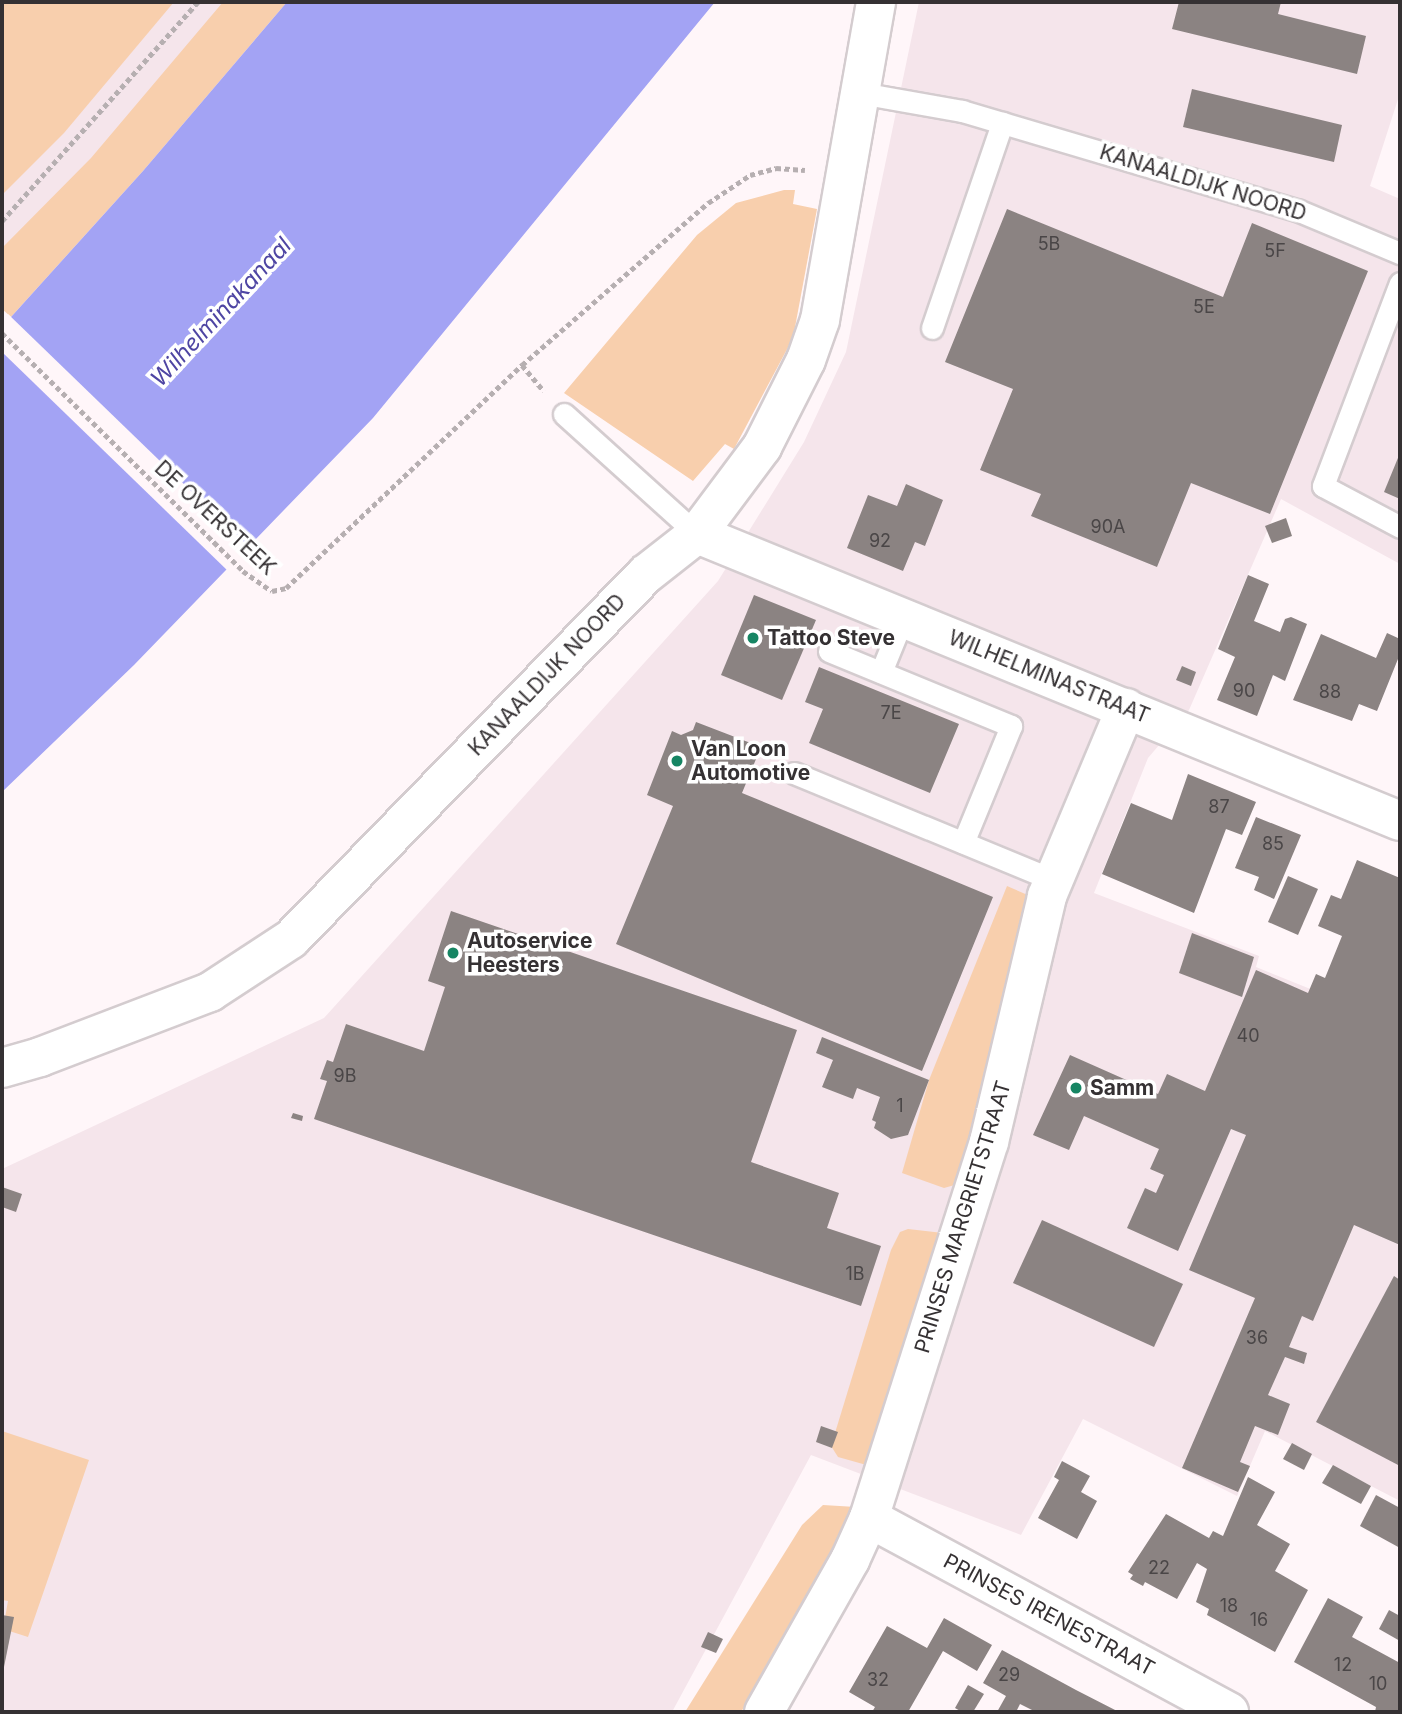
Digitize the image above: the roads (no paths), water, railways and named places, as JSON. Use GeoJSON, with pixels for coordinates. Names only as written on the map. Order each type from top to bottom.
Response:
{"type":"FeatureCollection","features":[{"type":"Feature","properties":{"kind":"street","name":"KANAALDIJK NOORD"},"geometry":{"type":"LineString","coordinates":[[2,1068],[40,1057],[211,992],[291,939],[646,574],[697,534],[762,447],[806,360],[820,320],[876,2]]}},
{"type":"Feature","properties":{"kind":"street","name":"WILHELMINASTRAAT"},"geometry":{"type":"LineString","coordinates":[[697,534],[1400,821]]}},
{"type":"Feature","properties":{"kind":"street","name":"PRINSES MARGRIETSTRAAT"},"geometry":{"type":"LineString","coordinates":[[764,1712],[850,1560],[869,1518],[982,1166],[1053,880],[1126,708]]}},
{"type":"Feature","properties":{"kind":"street","name":"PRINSES IRENESTRAAT"},"geometry":{"type":"LineString","coordinates":[[869,1518],[1229,1712]]}},
{"type":"Feature","properties":{"kind":"lane","name":"KANAALDIJK NOORD"},"geometry":{"type":"LineString","coordinates":[[860,93],[1002,123],[1297,210],[1400,253]]}},
{"type":"Feature","properties":{"kind":"lane"},"geometry":{"type":"LineString","coordinates":[[932,328],[1002,123]]}},
{"type":"Feature","properties":{"kind":"lane"},"geometry":{"type":"LineString","coordinates":[[1400,283],[1323,486],[1400,527]]}},
{"type":"Feature","properties":{"kind":"lane"},"geometry":{"type":"LineString","coordinates":[[564,414],[697,534]]}},
{"type":"Feature","properties":{"kind":"lane"},"geometry":{"type":"LineString","coordinates":[[881,672],[903,618]]}},
{"type":"Feature","properties":{"kind":"lane"},"geometry":{"type":"LineString","coordinates":[[829,651],[1011,726],[963,843]]}},
{"type":"Feature","properties":{"kind":"lane"},"geometry":{"type":"LineString","coordinates":[[794,774],[1053,880]]}},
{"type":"Feature","properties":{"kind":"water","name":"Wilhelminakanaal"},"geometry":{"type":"Polygon","coordinates":[[[287,2],[715,2],[373,418],[134,665],[2,792],[2,327],[143,171],[287,2]]]}},
{"type":"Feature","properties":{"kind":"place","name":"Tattoo Steve"},"geometry":{"type":"Point","coordinates":[753,638]}},
{"type":"Feature","properties":{"kind":"place","name":"Van Loon Automotive"},"geometry":{"type":"Point","coordinates":[677,761]}},
{"type":"Feature","properties":{"kind":"place","name":"Autoservice Heesters"},"geometry":{"type":"Point","coordinates":[453,953]}},
{"type":"Feature","properties":{"kind":"place","name":"Samm"},"geometry":{"type":"Point","coordinates":[1076,1088]}}]}
